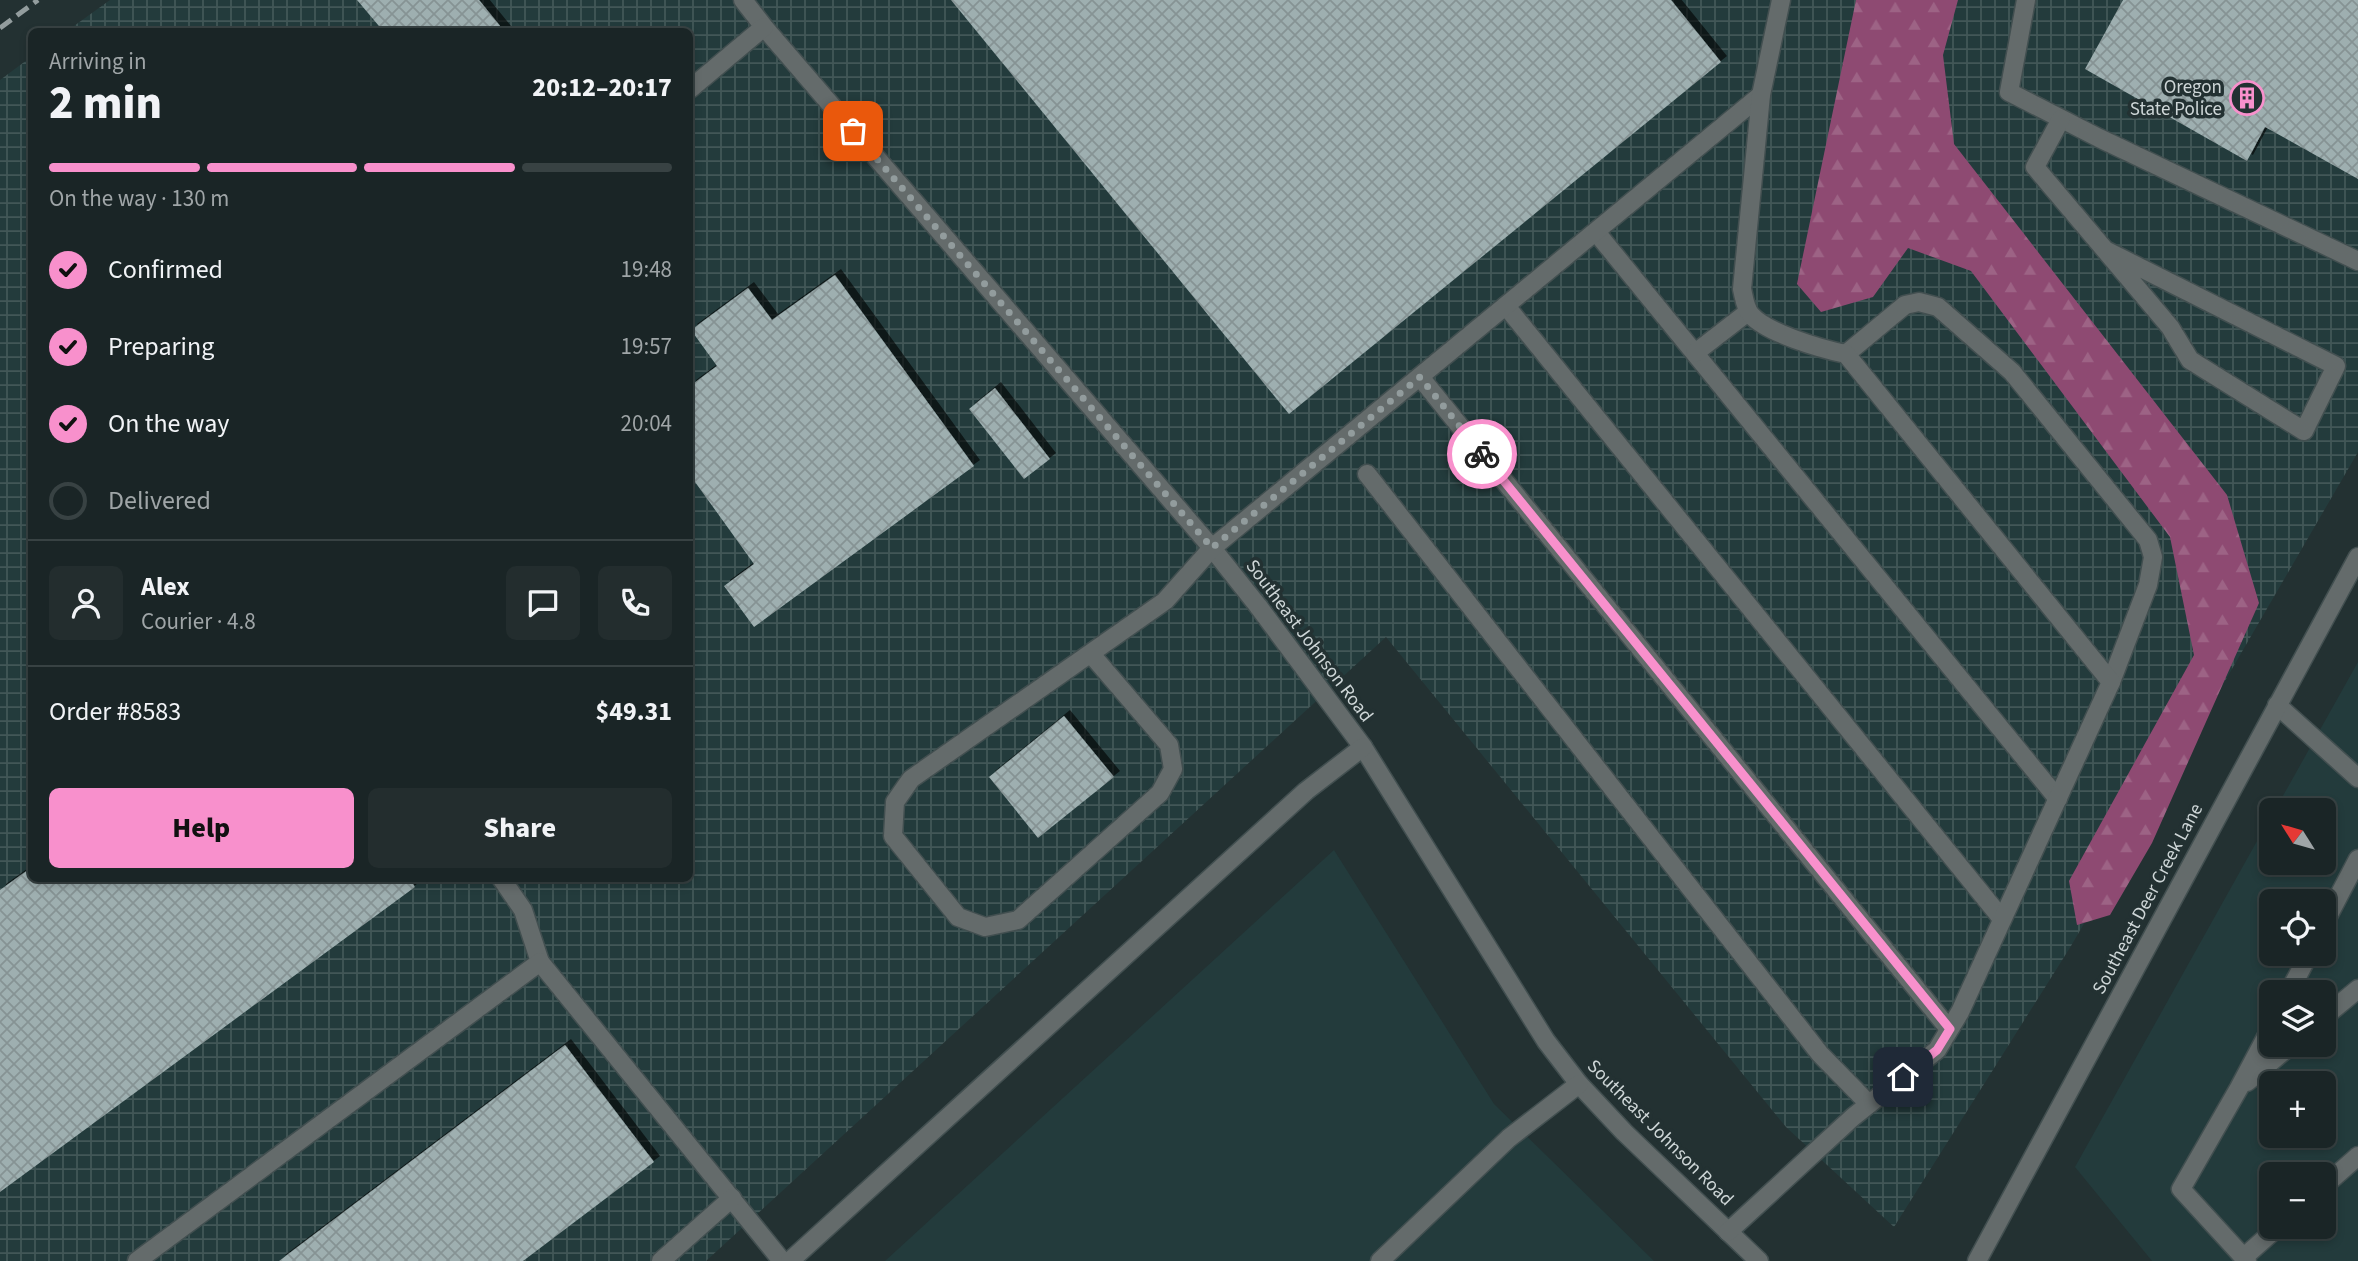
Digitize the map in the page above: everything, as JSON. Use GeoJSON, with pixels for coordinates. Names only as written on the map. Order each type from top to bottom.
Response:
{"type":"FeatureCollection","features":[{"type":"Feature","properties":{"kind":"street","name":"Southeast Johnson Road"},"geometry":{"type":"LineString","coordinates":[[743,0],[1212,548],[1258,606],[1363,747],[1546,1041],[1578,1084],[1624,1132],[1759,1261]]}},
{"type":"Feature","properties":{"kind":"street"},"geometry":{"type":"LineString","coordinates":[[1781,0],[1761,95],[1742,289],[1748,312],[1762,325],[1846,354],[2111,682]]}},
{"type":"Feature","properties":{"kind":"street"},"geometry":{"type":"LineString","coordinates":[[2026,0],[2009,92],[2358,261]]}},
{"type":"Feature","properties":{"kind":"street"},"geometry":{"type":"LineString","coordinates":[[693,86],[764,27]]}},
{"type":"Feature","properties":{"kind":"street"},"geometry":{"type":"LineString","coordinates":[[1091,654],[1168,745],[1173,769],[1160,793],[1018,920],[985,928],[958,917],[893,836],[894,802],[911,779],[1165,601],[1212,548],[1761,95]]}},
{"type":"Feature","properties":{"kind":"street"},"geometry":{"type":"LineString","coordinates":[[2061,119],[2035,167],[2169,327],[2190,360],[2304,430],[2336,366],[2107,250]]}},
{"type":"Feature","properties":{"kind":"street"},"geometry":{"type":"LineString","coordinates":[[1596,232],[2058,799]]}},
{"type":"Feature","properties":{"kind":"street"},"geometry":{"type":"LineString","coordinates":[[1728,1232],[1869,1104],[1937,1050],[1960,1012],[2111,682],[2148,585],[2153,557],[2148,540],[2012,372],[1938,307],[1919,302],[1905,305],[1846,354]]}},
{"type":"Feature","properties":{"kind":"street"},"geometry":{"type":"LineString","coordinates":[[1506,306],[2002,919]]}},
{"type":"Feature","properties":{"kind":"street"},"geometry":{"type":"LineString","coordinates":[[1695,353],[1748,312]]}},
{"type":"Feature","properties":{"kind":"street"},"geometry":{"type":"LineString","coordinates":[[1420,377],[1950,1029]]}},
{"type":"Feature","properties":{"kind":"street"},"geometry":{"type":"LineString","coordinates":[[1367,474],[1820,1054],[1869,1104]]}},
{"type":"Feature","properties":{"kind":"street","name":"Southeast Deer Creek Lane"},"geometry":{"type":"LineString","coordinates":[[1977,1261],[2358,557]]}},
{"type":"Feature","properties":{"kind":"street"},"geometry":{"type":"LineString","coordinates":[[2277,705],[2358,778]]}},
{"type":"Feature","properties":{"kind":"street"},"geometry":{"type":"LineString","coordinates":[[790,1261],[1306,790],[1363,747]]}},
{"type":"Feature","properties":{"kind":"street"},"geometry":{"type":"LineString","coordinates":[[2336,901],[2358,859]]}},
{"type":"Feature","properties":{"kind":"street"},"geometry":{"type":"LineString","coordinates":[[503,882],[523,910],[540,962],[782,1261]]}},
{"type":"Feature","properties":{"kind":"street"},"geometry":{"type":"LineString","coordinates":[[137,1261],[540,962]]}},
{"type":"Feature","properties":{"kind":"street"},"geometry":{"type":"LineString","coordinates":[[2336,1007],[2358,989]]}},
{"type":"Feature","properties":{"kind":"street"},"geometry":{"type":"LineString","coordinates":[[2259,1050],[2181,1189],[2246,1259],[2266,1239]]}},
{"type":"Feature","properties":{"kind":"street"},"geometry":{"type":"LineString","coordinates":[[2239,1088],[2276,1057]]}},
{"type":"Feature","properties":{"kind":"street"},"geometry":{"type":"LineString","coordinates":[[1380,1261],[1509,1138],[1578,1084]]}},
{"type":"Feature","properties":{"kind":"street"},"geometry":{"type":"LineString","coordinates":[[2336,1175],[2358,1156]]}},
{"type":"Feature","properties":{"kind":"street"},"geometry":{"type":"LineString","coordinates":[[661,1261],[732,1198]]}},
{"type":"Feature","properties":{"kind":"shaded area"},"geometry":{"type":"Polygon","coordinates":[[[110,0],[2358,0],[2358,452],[2071,946],[1894,1227],[1786,1127],[1386,637],[706,1261],[0,1261],[0,80],[28,59],[28,882],[693,882],[693,28],[71,28],[110,0]]]}},
{"type":"Feature","properties":{"kind":"shaded area"},"geometry":{"type":"Polygon","coordinates":[[[2358,662],[2358,1261],[2152,1261],[2075,1167],[2259,837],[2259,875],[2336,875],[2336,798],[2282,798],[2358,662]]]}},
{"type":"Feature","properties":{"kind":"shaded area"},"geometry":{"type":"Polygon","coordinates":[[[1334,850],[1494,1104],[1654,1261],[885,1261],[1334,850]]]}},
{"type":"Feature","properties":{"kind":"green space"},"geometry":{"type":"Polygon","coordinates":[[[1856,0],[1958,0],[1943,55],[1954,144],[2227,495],[2259,603],[2152,843],[2110,915],[2077,925],[2069,881],[2194,655],[2170,537],[1971,271],[1908,248],[1873,297],[1821,312],[1797,284],[1856,0]]]}},
{"type":"Feature","properties":{"kind":"building"},"geometry":{"type":"Polygon","coordinates":[[[357,0],[479,0],[502,28],[381,28],[357,0]]]}},
{"type":"Feature","properties":{"kind":"building"},"geometry":{"type":"Polygon","coordinates":[[[951,0],[1671,0],[1721,62],[1289,414],[951,0]]]}},
{"type":"Feature","properties":{"kind":"building","name":"Oregon State Police"},"geometry":{"type":"Polygon","coordinates":[[[2123,0],[2358,0],[2358,179],[2265,127],[2247,161],[2085,69],[2123,0]]]}},
{"type":"Feature","properties":{"kind":"building"},"geometry":{"type":"Polygon","coordinates":[[[835,275],[974,466],[754,627],[724,586],[754,564],[693,479],[693,384],[717,366],[693,333],[693,329],[748,288],[772,320],[835,275]]]}},
{"type":"Feature","properties":{"kind":"building"},"geometry":{"type":"Polygon","coordinates":[[[995,388],[1050,459],[1024,479],[969,409],[995,388]]]}},
{"type":"Feature","properties":{"kind":"building"},"geometry":{"type":"Polygon","coordinates":[[[1064,716],[1114,777],[1038,838],[989,777],[1064,716]]]}},
{"type":"Feature","properties":{"kind":"building"},"geometry":{"type":"Polygon","coordinates":[[[28,870],[28,882],[412,882],[415,887],[0,1192],[0,890],[28,870]]]}},
{"type":"Feature","properties":{"kind":"building"},"geometry":{"type":"Polygon","coordinates":[[[565,1045],[654,1162],[523,1261],[279,1261],[565,1045]]]}},
{"type":"Feature","properties":{"kind":"railway"},"geometry":{"type":"LineString","coordinates":[[0,28],[38,0]]}},
{"type":"Feature","properties":{"kind":"way so far"},"geometry":{"type":"LineString","coordinates":[[853,131],[1212,548],[1420,377],[1482,454]]}},
{"type":"Feature","properties":{"kind":"place","name":"Oregon State Police"},"geometry":{"type":"Point","coordinates":[2247,98]}},
{"type":"Feature","properties":{"kind":"route"},"geometry":{"type":"LineString","coordinates":[[1482,454],[1950,1029],[1937,1050],[1903,1077]]}}]}
